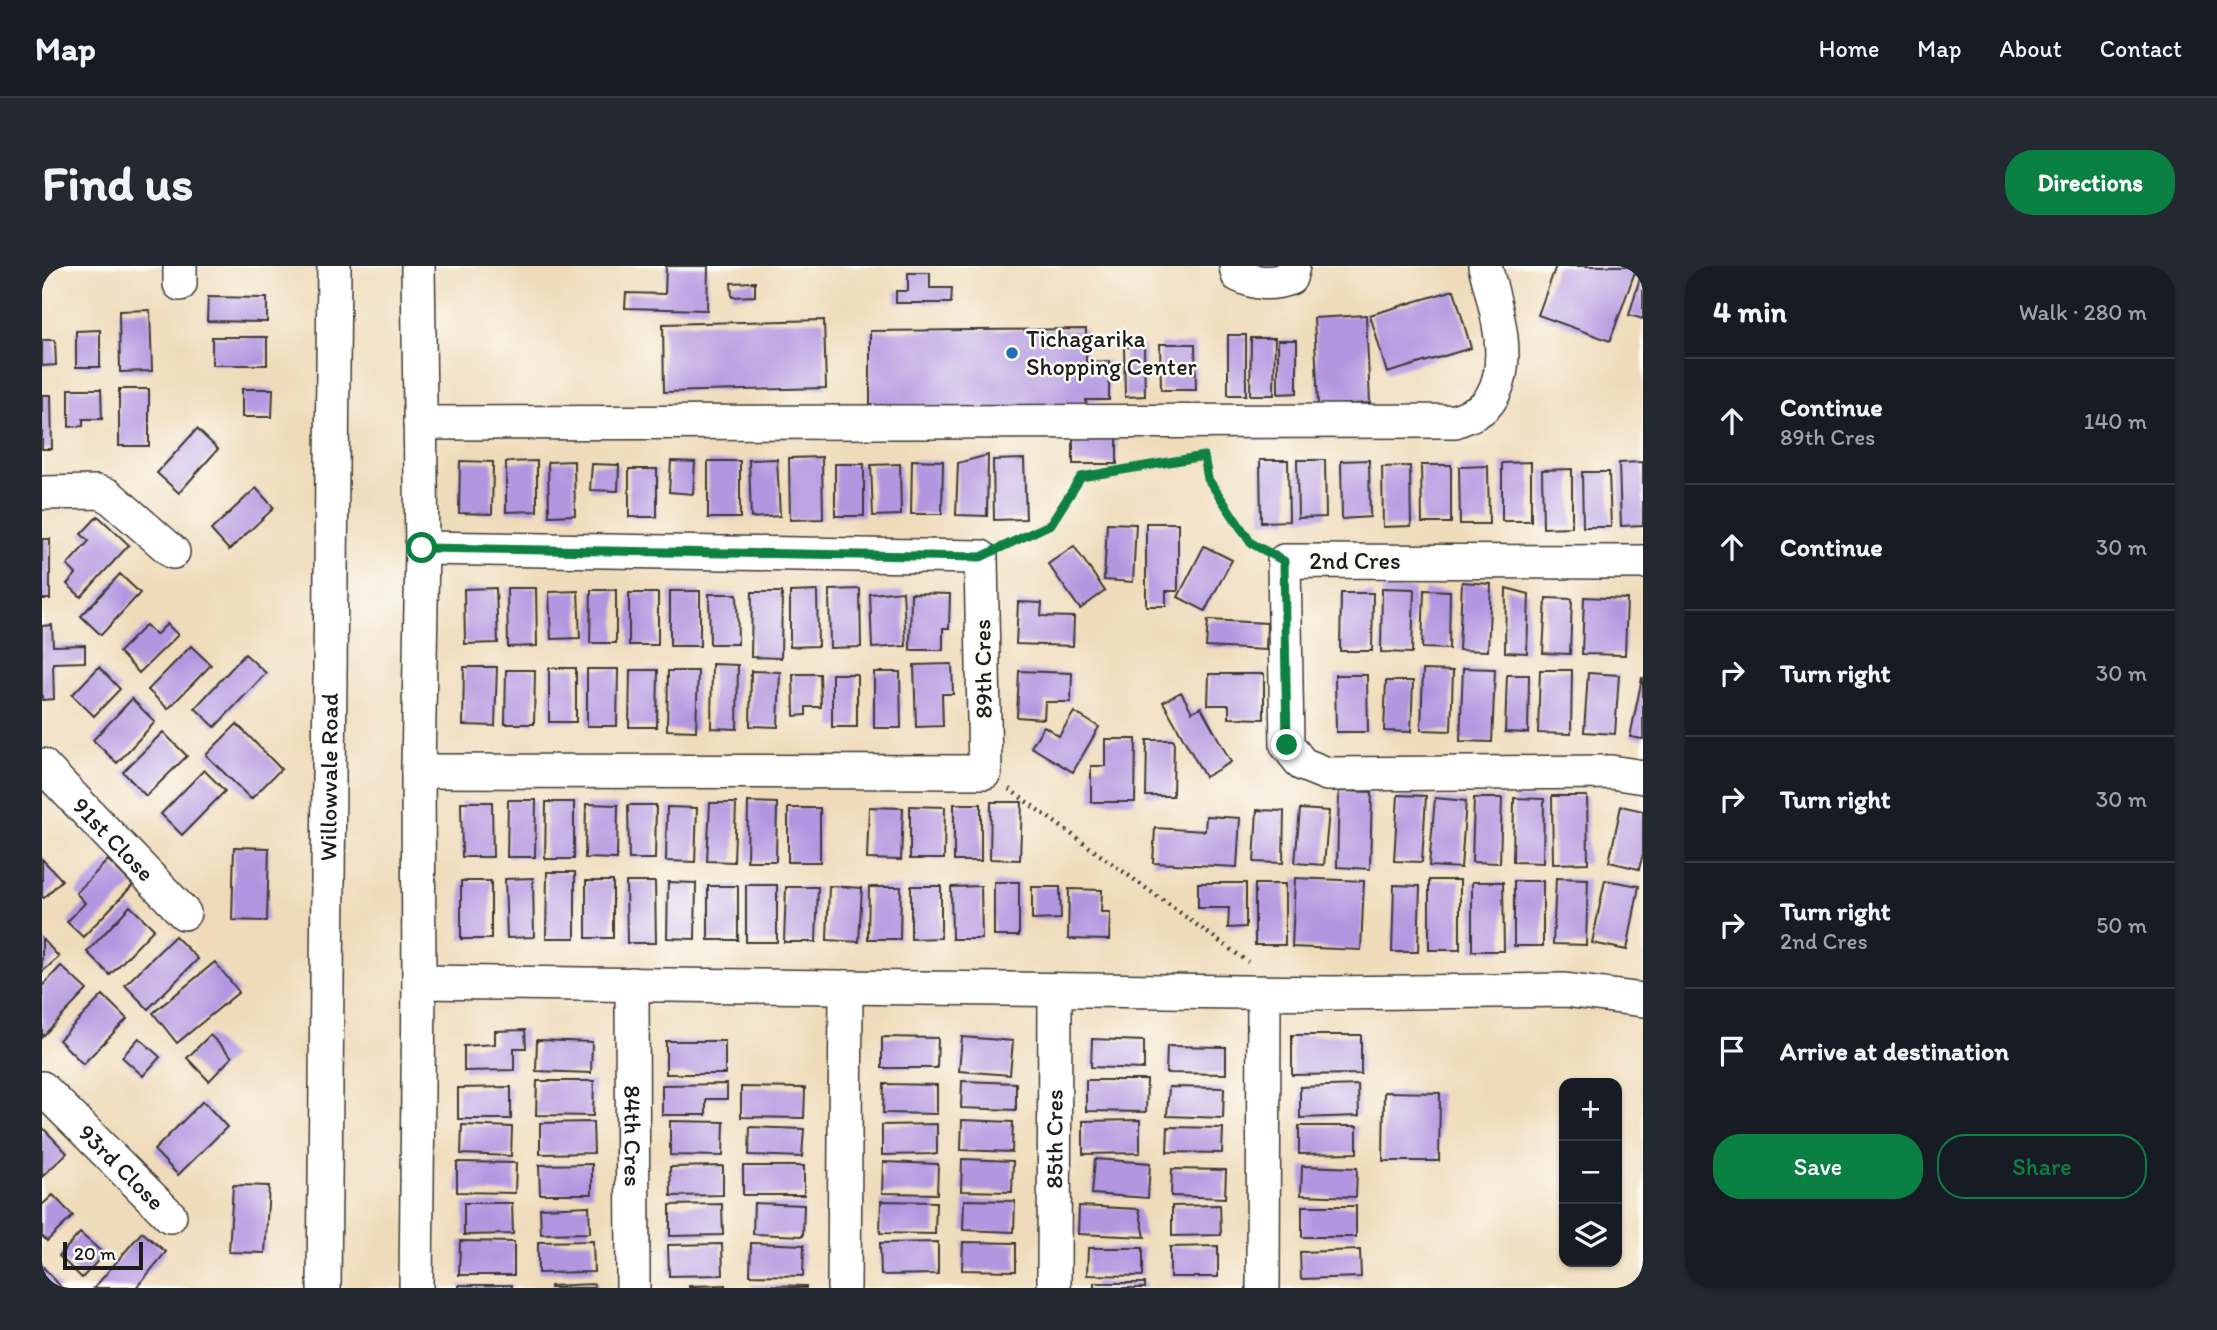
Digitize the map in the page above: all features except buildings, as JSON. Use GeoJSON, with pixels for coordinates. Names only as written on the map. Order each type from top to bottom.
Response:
{"type":"FeatureCollection","features":[{"type":"Feature","properties":{"kind":"street","name":"Willowvale Road"},"geometry":{"type":"LineString","coordinates":[[324,1288],[334,266]]}},
{"type":"Feature","properties":{"kind":"street"},"geometry":{"type":"LineString","coordinates":[[416,1288],[418,771],[422,548],[418,266]]}},
{"type":"Feature","properties":{"kind":"street"},"geometry":{"type":"LineString","coordinates":[[1236,266],[1238,275],[1251,282],[1275,284],[1290,278],[1293,266]]}},
{"type":"Feature","properties":{"kind":"street"},"geometry":{"type":"LineString","coordinates":[[420,423],[1455,421],[1474,414],[1491,400],[1499,379],[1502,335],[1485,266]]}},
{"type":"Feature","properties":{"kind":"street"},"geometry":{"type":"LineString","coordinates":[[42,493],[97,492],[108,495],[117,500],[173,552]]}},
{"type":"Feature","properties":{"kind":"street"},"geometry":{"type":"LineString","coordinates":[[422,548],[981,557]]}},
{"type":"Feature","properties":{"kind":"street","name":"89th Cres"},"geometry":{"type":"LineString","coordinates":[[981,557],[985,772]]}},
{"type":"Feature","properties":{"kind":"street","name":"2nd Cres"},"geometry":{"type":"LineString","coordinates":[[1643,562],[1284,561],[1287,745],[1302,764],[1327,774],[1611,772],[1643,777]]}},
{"type":"Feature","properties":{"kind":"street","name":"91st Close"},"geometry":{"type":"LineString","coordinates":[[42,765],[184,913]]}},
{"type":"Feature","properties":{"kind":"street"},"geometry":{"type":"LineString","coordinates":[[418,771],[985,772]]}},
{"type":"Feature","properties":{"kind":"street"},"geometry":{"type":"LineString","coordinates":[[419,982],[1264,992],[1565,990],[1643,1000]]}},
{"type":"Feature","properties":{"kind":"street","name":"84th Cres"},"geometry":{"type":"LineString","coordinates":[[632,984],[634,1288]]}},
{"type":"Feature","properties":{"kind":"street"},"geometry":{"type":"LineString","coordinates":[[844,1288],[846,987]]}},
{"type":"Feature","properties":{"kind":"street","name":"85th Cres"},"geometry":{"type":"LineString","coordinates":[[1054,1288],[1055,990]]}},
{"type":"Feature","properties":{"kind":"street"},"geometry":{"type":"LineString","coordinates":[[1263,1288],[1264,992]]}},
{"type":"Feature","properties":{"kind":"street","name":"93rd Close"},"geometry":{"type":"LineString","coordinates":[[42,1088],[170,1216]]}},
{"type":"Feature","properties":{"kind":"path"},"geometry":{"type":"LineString","coordinates":[[1204,423],[1204,456],[1208,479],[1251,543],[1284,561]]}},
{"type":"Feature","properties":{"kind":"path"},"geometry":{"type":"LineString","coordinates":[[981,557],[1051,524],[1081,477],[1204,456]]}},
{"type":"Feature","properties":{"kind":"path"},"geometry":{"type":"LineString","coordinates":[[985,772],[1248,962],[1264,992]]}},
{"type":"Feature","properties":{"kind":"place","name":"Tichagarika Shopping Center"},"geometry":{"type":"Point","coordinates":[1012,353]}},
{"type":"Feature","properties":{"kind":"route"},"geometry":{"type":"LineString","coordinates":[[422,548],[981,557],[1051,524],[1081,477],[1204,456],[1208,479],[1251,543],[1284,561],[1287,745]]}}]}
